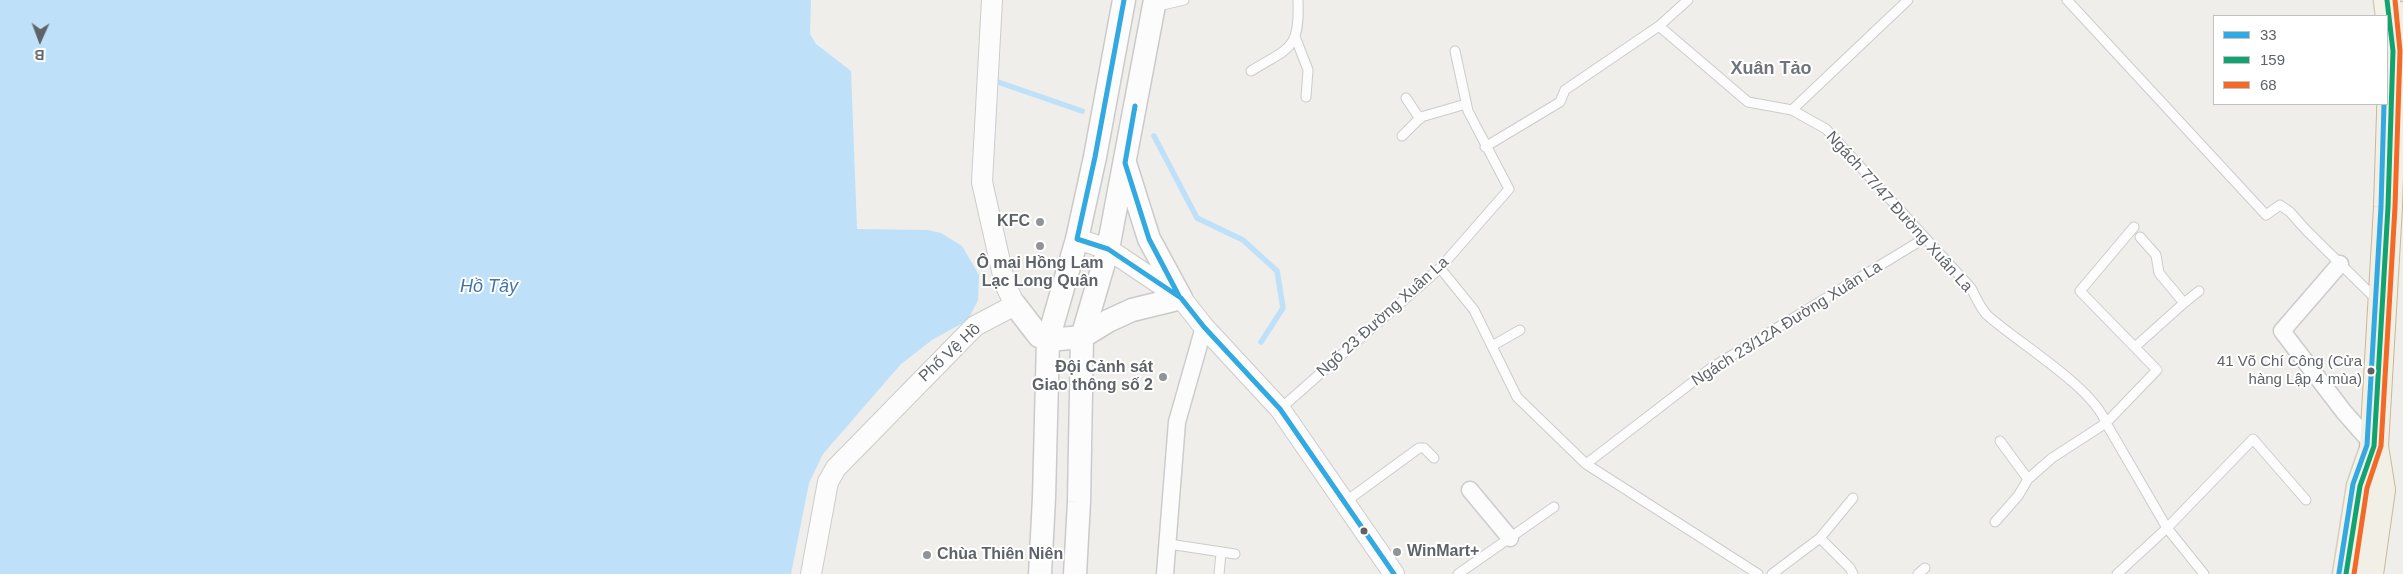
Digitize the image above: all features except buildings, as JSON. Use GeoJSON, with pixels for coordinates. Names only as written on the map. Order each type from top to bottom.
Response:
{"type":"FeatureCollection","features":[{"type":"Feature","properties":{"kind":"highway"},"geometry":{"type":"LineString","coordinates":[[2369,574],[2381,490],[2374,446],[2383,306],[2393,51],[2403,16]]}},
{"type":"Feature","properties":{"kind":"main road"},"geometry":{"type":"LineString","coordinates":[[1040,574],[1048,340],[1078,239],[1124,0]]}},
{"type":"Feature","properties":{"kind":"main road"},"geometry":{"type":"LineString","coordinates":[[2387,0],[2393,51]]}},
{"type":"Feature","properties":{"kind":"main road"},"geometry":{"type":"LineString","coordinates":[[1074,574],[1079,502],[1082,337],[1108,249],[1155,4]]}},
{"type":"Feature","properties":{"kind":"main road"},"geometry":{"type":"LineString","coordinates":[[1015,305],[1039,336],[1048,340],[1082,337],[1108,321],[1132,310],[1181,298],[1149,239],[1125,163]]}},
{"type":"Feature","properties":{"kind":"main road"},"geometry":{"type":"LineString","coordinates":[[2346,574],[2360,486],[2374,446]]}},
{"type":"Feature","properties":{"kind":"street"},"geometry":{"type":"LineString","coordinates":[[992,0],[982,182],[1005,284],[1015,305]]}},
{"type":"Feature","properties":{"kind":"street"},"geometry":{"type":"LineString","coordinates":[[1078,239],[1108,249],[1181,298],[1204,328],[1280,409],[1394,574]]}},
{"type":"Feature","properties":{"kind":"street"},"geometry":{"type":"LineString","coordinates":[[2340,264],[2282,331],[2344,412],[2374,446]]}},
{"type":"Feature","properties":{"kind":"street","name":"Phố Vệ Hồ"},"geometry":{"type":"LineString","coordinates":[[811,574],[828,482],[836,468],[975,326],[1015,305]]}},
{"type":"Feature","properties":{"kind":"street"},"geometry":{"type":"LineString","coordinates":[[1165,574],[1169,544],[1176,422],[1204,328]]}},
{"type":"Feature","properties":{"kind":"street"},"geometry":{"type":"LineString","coordinates":[[1470,490],[1510,538]]}},
{"type":"Feature","properties":{"kind":"lane"},"geometry":{"type":"LineString","coordinates":[[1155,4],[1184,0]]}},
{"type":"Feature","properties":{"kind":"lane"},"geometry":{"type":"LineString","coordinates":[[1298,0],[1296,39],[1308,70],[1306,97]]}},
{"type":"Feature","properties":{"kind":"lane"},"geometry":{"type":"LineString","coordinates":[[1485,147],[1560,102],[1565,90],[1659,26],[1688,0]]}},
{"type":"Feature","properties":{"kind":"lane"},"geometry":{"type":"LineString","coordinates":[[1792,110],[1908,0]]}},
{"type":"Feature","properties":{"kind":"lane"},"geometry":{"type":"LineString","coordinates":[[2068,0],[2266,215],[2280,205],[2290,212],[2383,306]]}},
{"type":"Feature","properties":{"kind":"lane","name":"Ngách 77/47 Đường Xuân La"},"geometry":{"type":"LineString","coordinates":[[1659,26],[1748,102],[1792,110],[1826,129],[1971,288],[1986,313],[2059,372],[2102,413],[2167,528],[2204,574]]}},
{"type":"Feature","properties":{"kind":"lane"},"geometry":{"type":"LineString","coordinates":[[1252,71],[1290,48],[1296,39]]}},
{"type":"Feature","properties":{"kind":"lane","name":"Ngõ 23 Đường Xuân La"},"geometry":{"type":"LineString","coordinates":[[1280,409],[1440,268],[1509,189],[1485,147],[1466,104],[1455,51]]}},
{"type":"Feature","properties":{"kind":"lane"},"geometry":{"type":"LineString","coordinates":[[1406,98],[1420,119]]}},
{"type":"Feature","properties":{"kind":"lane"},"geometry":{"type":"LineString","coordinates":[[1402,136],[1420,119],[1466,104]]}},
{"type":"Feature","properties":{"kind":"lane"},"geometry":{"type":"LineString","coordinates":[[1996,522],[2018,496],[2028,479],[2052,458],[2106,423],[2158,370],[2080,291],[2134,227]]}},
{"type":"Feature","properties":{"kind":"lane"},"geometry":{"type":"LineString","coordinates":[[2140,237],[2156,255],[2159,273],[2184,303]]}},
{"type":"Feature","properties":{"kind":"lane","name":"Ngách 23/12A Đường Xuân La"},"geometry":{"type":"LineString","coordinates":[[1586,464],[1711,368],[1925,238]]}},
{"type":"Feature","properties":{"kind":"lane"},"geometry":{"type":"LineString","coordinates":[[1440,268],[1474,310],[1518,397],[1586,464],[1758,574]]}},
{"type":"Feature","properties":{"kind":"lane"},"geometry":{"type":"LineString","coordinates":[[2136,346],[2198,291]]}},
{"type":"Feature","properties":{"kind":"lane"},"geometry":{"type":"LineString","coordinates":[[1492,346],[1520,330]]}},
{"type":"Feature","properties":{"kind":"lane"},"geometry":{"type":"LineString","coordinates":[[2117,574],[2167,528],[2253,439],[2306,500]]}},
{"type":"Feature","properties":{"kind":"lane"},"geometry":{"type":"LineString","coordinates":[[2000,442],[2028,479]]}},
{"type":"Feature","properties":{"kind":"lane"},"geometry":{"type":"LineString","coordinates":[[1345,502],[1419,448],[1424,448],[1434,458]]}},
{"type":"Feature","properties":{"kind":"lane"},"geometry":{"type":"LineString","coordinates":[[1772,574],[1820,538],[1853,498]]}},
{"type":"Feature","properties":{"kind":"lane"},"geometry":{"type":"LineString","coordinates":[[1458,574],[1554,507]]}},
{"type":"Feature","properties":{"kind":"lane"},"geometry":{"type":"LineString","coordinates":[[1820,538],[1850,568],[1853,574]]}},
{"type":"Feature","properties":{"kind":"lane"},"geometry":{"type":"LineString","coordinates":[[1169,544],[1235,554]]}},
{"type":"Feature","properties":{"kind":"lane"},"geometry":{"type":"LineString","coordinates":[[1219,574],[1221,553]]}},
{"type":"Feature","properties":{"kind":"water","name":"Hồ Tây"},"geometry":{"type":"Polygon","coordinates":[[[0,0],[811,0],[810,34],[816,44],[851,71],[857,229],[928,230],[941,233],[962,246],[979,275],[978,300],[968,320],[932,340],[901,364],[823,454],[809,483],[791,574],[0,574],[0,0]]]}},
{"type":"Feature","properties":{"kind":"waterway"},"geometry":{"type":"LineString","coordinates":[[995,81],[1082,111]]}},
{"type":"Feature","properties":{"kind":"waterway"},"geometry":{"type":"LineString","coordinates":[[1154,136],[1197,218],[1243,240],[1277,271],[1283,308],[1261,342]]}},
{"type":"Feature","properties":{"kind":"transit line","name":"33"},"geometry":{"type":"LineString","coordinates":[[1124,0],[1095,157],[1077,239],[1108,249],[1181,298],[1204,327],[1280,409],[1394,574]]}},
{"type":"Feature","properties":{"kind":"transit line","name":"159"},"geometry":{"type":"LineString","coordinates":[[2346,574],[2360,486],[2374,446],[2388,207],[2393,51],[2387,0]]}},
{"type":"Feature","properties":{"kind":"transit line","name":"68"},"geometry":{"type":"LineString","coordinates":[[2354,574],[2367,488],[2381,446],[2395,207],[2400,51],[2395,0]]}},
{"type":"Feature","properties":{"kind":"transit line"},"geometry":{"type":"LineString","coordinates":[[2339,573],[2353,484],[2367,445],[2381,207],[2384,105]]}},
{"type":"Feature","properties":{"kind":"transit line","name":"33"},"geometry":{"type":"LineString","coordinates":[[1135,106],[1125,163],[1149,239],[1179,296]]}},
{"type":"Feature","properties":{"kind":"place","name":"KFC"},"geometry":{"type":"Point","coordinates":[1040,222]}},
{"type":"Feature","properties":{"kind":"place","name":"Ô mai Hồng Lam Lạc Long Quân"},"geometry":{"type":"Point","coordinates":[1040,246]}},
{"type":"Feature","properties":{"kind":"place","name":"41 Võ Chí Công (Cửa hàng Lập 4 mùa)"},"geometry":{"type":"Point","coordinates":[2371,371]}},
{"type":"Feature","properties":{"kind":"place","name":"Đội Cảnh sát Giao thông số 2"},"geometry":{"type":"Point","coordinates":[1163,377]}},
{"type":"Feature","properties":{"kind":"place","name":"WinMart+"},"geometry":{"type":"Point","coordinates":[1397,552]}},
{"type":"Feature","properties":{"kind":"place","name":"Chùa Thiên Niên"},"geometry":{"type":"Point","coordinates":[927,555]}},
{"type":"Feature","properties":{"kind":"district","name":"Xuân Tảo"},"geometry":{"type":"Point","coordinates":[1771,69]}}]}
